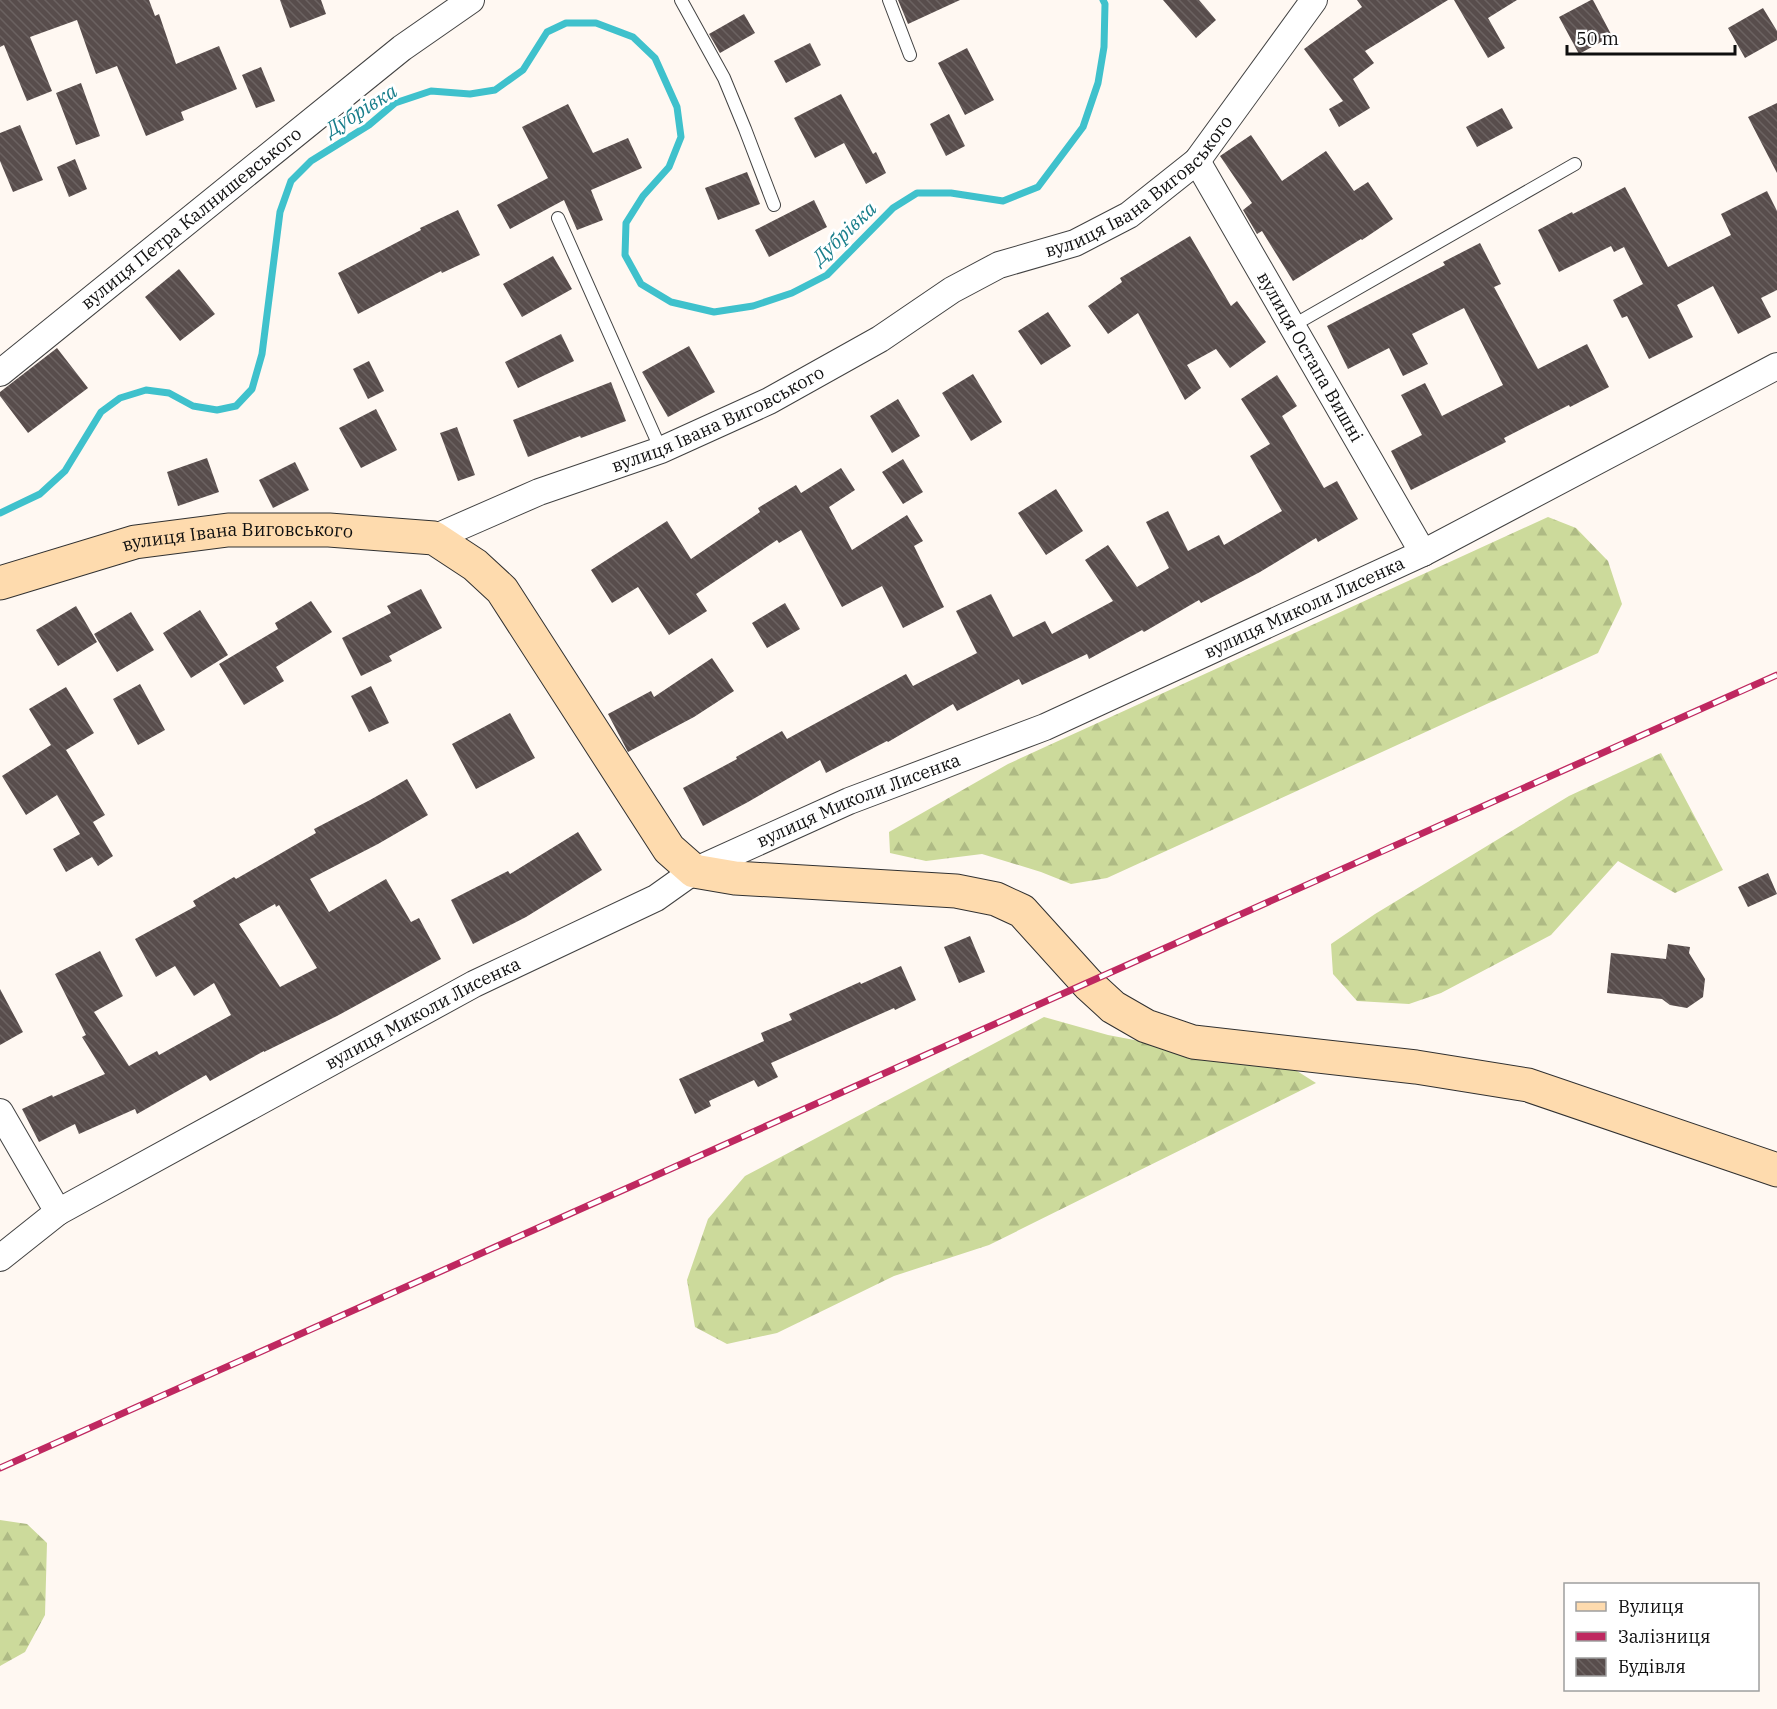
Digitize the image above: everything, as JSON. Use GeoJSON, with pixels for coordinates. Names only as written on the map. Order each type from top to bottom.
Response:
{"type":"FeatureCollection","features":[{"type":"Feature","properties":{"kind":"main road","name":"вулиця Івана Виговського"},"geometry":{"type":"LineString","coordinates":[[0,583],[135,542],[228,530],[329,530],[434,538]]}},
{"type":"Feature","properties":{"kind":"main road"},"geometry":{"type":"LineString","coordinates":[[434,538],[475,565],[502,590],[669,849],[694,871],[735,878],[956,891],[996,899],[1022,911],[1088,984],[1113,1007],[1146,1026],[1193,1042],[1416,1067],[1528,1085],[1777,1170]]}},
{"type":"Feature","properties":{"kind":"street","name":"вулиця Петра Калнишевського"},"geometry":{"type":"LineString","coordinates":[[0,373],[402,48],[471,0]]}},
{"type":"Feature","properties":{"kind":"street","name":"вулиця Івана Виговського"},"geometry":{"type":"LineString","coordinates":[[434,538],[539,492],[661,450],[769,401],[879,339],[952,290],[999,265],[1075,243],[1129,215],[1197,161],[1314,0]]}},
{"type":"Feature","properties":{"kind":"street","name":"вулиця Остапа Вишні"},"geometry":{"type":"LineString","coordinates":[[1197,161],[1422,553]]}},
{"type":"Feature","properties":{"kind":"street","name":"вулиця Миколи Лисенка"},"geometry":{"type":"LineString","coordinates":[[0,1258],[58,1212],[474,984],[656,898],[694,871],[849,801],[1046,727],[1422,553],[1777,366]]}},
{"type":"Feature","properties":{"kind":"street"},"geometry":{"type":"LineString","coordinates":[[0,1112],[58,1212]]}},
{"type":"Feature","properties":{"kind":"lane"},"geometry":{"type":"LineString","coordinates":[[681,0],[724,78],[774,205]]}},
{"type":"Feature","properties":{"kind":"lane"},"geometry":{"type":"LineString","coordinates":[[889,0],[910,55]]}},
{"type":"Feature","properties":{"kind":"lane"},"geometry":{"type":"LineString","coordinates":[[1292,326],[1575,164]]}},
{"type":"Feature","properties":{"kind":"lane"},"geometry":{"type":"LineString","coordinates":[[558,218],[661,450]]}},
{"type":"Feature","properties":{"kind":"green space"},"geometry":{"type":"Polygon","coordinates":[[[1548,517],[1576,528],[1608,561],[1622,604],[1598,653],[1107,878],[1071,884],[982,854],[926,861],[890,853],[889,832],[1008,764],[1548,517]]]}},
{"type":"Feature","properties":{"kind":"green space"},"geometry":{"type":"Polygon","coordinates":[[[1661,753],[1723,870],[1675,893],[1618,861],[1551,935],[1441,993],[1409,1004],[1357,1001],[1333,974],[1331,944],[1375,914],[1569,796],[1661,753]]]}},
{"type":"Feature","properties":{"kind":"green space"},"geometry":{"type":"Polygon","coordinates":[[[1044,1017],[1108,1035],[1297,1071],[1316,1083],[989,1245],[894,1276],[777,1333],[727,1344],[695,1327],[687,1280],[708,1219],[745,1176],[1044,1017]]]}},
{"type":"Feature","properties":{"kind":"green space"},"geometry":{"type":"Polygon","coordinates":[[[0,1520],[27,1524],[47,1543],[45,1615],[25,1652],[0,1666],[0,1520]]]}},
{"type":"Feature","properties":{"kind":"building"},"geometry":{"type":"Polygon","coordinates":[[[0,0],[149,0],[155,16],[159,14],[176,64],[219,46],[237,89],[181,112],[184,120],[146,136],[117,66],[96,74],[77,20],[30,37],[52,91],[27,101],[4,45],[0,47],[0,0]]]}},
{"type":"Feature","properties":{"kind":"building"},"geometry":{"type":"Polygon","coordinates":[[[280,0],[321,0],[326,14],[290,28],[280,0]]]}},
{"type":"Feature","properties":{"kind":"building"},"geometry":{"type":"Polygon","coordinates":[[[898,0],[960,0],[908,24],[898,0]]]}},
{"type":"Feature","properties":{"kind":"building"},"geometry":{"type":"Polygon","coordinates":[[[1163,0],[1199,0],[1216,20],[1196,38],[1163,0]]]}},
{"type":"Feature","properties":{"kind":"building"},"geometry":{"type":"Polygon","coordinates":[[[1357,0],[1448,0],[1365,51],[1374,63],[1353,79],[1370,108],[1339,127],[1329,109],[1343,101],[1304,49],[1362,7],[1357,0]]]}},
{"type":"Feature","properties":{"kind":"building"},"geometry":{"type":"Polygon","coordinates":[[[1454,0],[1517,0],[1488,18],[1505,48],[1488,58],[1454,0]]]}},
{"type":"Feature","properties":{"kind":"building"},"geometry":{"type":"Polygon","coordinates":[[[1591,0],[1612,36],[1579,54],[1559,17],[1591,0]]]}},
{"type":"Feature","properties":{"kind":"building"},"geometry":{"type":"Polygon","coordinates":[[[1763,8],[1777,31],[1777,40],[1745,58],[1728,28],[1763,8]]]}},
{"type":"Feature","properties":{"kind":"building"},"geometry":{"type":"Polygon","coordinates":[[[744,14],[755,33],[720,53],[709,34],[744,14]]]}},
{"type":"Feature","properties":{"kind":"building"},"geometry":{"type":"Polygon","coordinates":[[[810,43],[821,65],[786,83],[774,61],[810,43]]]}},
{"type":"Feature","properties":{"kind":"building"},"geometry":{"type":"Polygon","coordinates":[[[967,48],[994,100],[965,115],[938,63],[967,48]]]}},
{"type":"Feature","properties":{"kind":"building"},"geometry":{"type":"Polygon","coordinates":[[[261,67],[275,101],[256,108],[242,75],[261,67]]]}},
{"type":"Feature","properties":{"kind":"building"},"geometry":{"type":"Polygon","coordinates":[[[81,83],[100,136],[76,145],[56,93],[81,83]]]}},
{"type":"Feature","properties":{"kind":"building"},"geometry":{"type":"Polygon","coordinates":[[[841,94],[873,154],[876,152],[886,173],[866,184],[844,143],[815,158],[794,118],[841,94]]]}},
{"type":"Feature","properties":{"kind":"building"},"geometry":{"type":"Polygon","coordinates":[[[1777,103],[1777,173],[1748,117],[1777,103]]]}},
{"type":"Feature","properties":{"kind":"building"},"geometry":{"type":"Polygon","coordinates":[[[568,104],[593,153],[628,138],[642,168],[591,190],[603,220],[577,230],[564,200],[510,229],[497,205],[548,178],[522,127],[568,104]]]}},
{"type":"Feature","properties":{"kind":"building"},"geometry":{"type":"Polygon","coordinates":[[[1502,108],[1513,128],[1477,147],[1466,127],[1502,108]]]}},
{"type":"Feature","properties":{"kind":"building"},"geometry":{"type":"Polygon","coordinates":[[[949,114],[965,146],[946,156],[930,124],[949,114]]]}},
{"type":"Feature","properties":{"kind":"building"},"geometry":{"type":"Polygon","coordinates":[[[20,125],[43,180],[13,192],[0,161],[0,133],[20,125]]]}},
{"type":"Feature","properties":{"kind":"building"},"geometry":{"type":"Polygon","coordinates":[[[1251,135],[1282,181],[1326,151],[1354,191],[1368,182],[1393,219],[1293,281],[1262,231],[1257,234],[1243,210],[1252,203],[1220,156],[1251,135]]]}},
{"type":"Feature","properties":{"kind":"building"},"geometry":{"type":"Polygon","coordinates":[[[75,159],[87,189],[69,197],[57,167],[75,159]]]}},
{"type":"Feature","properties":{"kind":"building"},"geometry":{"type":"Polygon","coordinates":[[[747,172],[760,204],[718,220],[705,188],[747,172]]]}},
{"type":"Feature","properties":{"kind":"building"},"geometry":{"type":"Polygon","coordinates":[[[1625,187],[1668,267],[1731,235],[1721,214],[1767,191],[1777,211],[1777,290],[1761,298],[1771,317],[1738,334],[1713,286],[1677,305],[1693,337],[1649,359],[1627,316],[1622,318],[1613,300],[1643,284],[1624,247],[1614,252],[1611,246],[1559,272],[1538,230],[1625,187]]]}},
{"type":"Feature","properties":{"kind":"building"},"geometry":{"type":"Polygon","coordinates":[[[814,200],[827,227],[769,257],[755,230],[814,200]]]}},
{"type":"Feature","properties":{"kind":"building"},"geometry":{"type":"Polygon","coordinates":[[[458,210],[480,255],[442,273],[441,271],[358,314],[338,273],[458,210]]]}},
{"type":"Feature","properties":{"kind":"building"},"geometry":{"type":"Polygon","coordinates":[[[1190,236],[1231,306],[1237,301],[1266,342],[1230,368],[1216,349],[1187,365],[1201,388],[1185,400],[1138,313],[1108,334],[1088,306],[1122,282],[1120,278],[1190,236]]]}},
{"type":"Feature","properties":{"kind":"building"},"geometry":{"type":"Polygon","coordinates":[[[1480,243],[1501,284],[1494,287],[1538,369],[1587,344],[1609,387],[1504,438],[1506,442],[1411,490],[1391,451],[1422,435],[1401,395],[1425,383],[1442,416],[1503,385],[1464,308],[1412,334],[1428,364],[1403,376],[1389,348],[1348,369],[1327,326],[1445,265],[1443,262],[1480,243]]]}},
{"type":"Feature","properties":{"kind":"building"},"geometry":{"type":"Polygon","coordinates":[[[553,256],[572,289],[522,317],[503,284],[553,256]]]}},
{"type":"Feature","properties":{"kind":"building"},"geometry":{"type":"Polygon","coordinates":[[[179,269],[215,314],[180,341],[145,297],[179,269]]]}},
{"type":"Feature","properties":{"kind":"building"},"geometry":{"type":"Polygon","coordinates":[[[1048,312],[1071,346],[1041,365],[1018,331],[1048,312]]]}},
{"type":"Feature","properties":{"kind":"building"},"geometry":{"type":"Polygon","coordinates":[[[561,334],[574,361],[518,388],[505,362],[561,334]]]}},
{"type":"Feature","properties":{"kind":"building"},"geometry":{"type":"Polygon","coordinates":[[[689,346],[715,392],[668,417],[642,372],[689,346]]]}},
{"type":"Feature","properties":{"kind":"building"},"geometry":{"type":"Polygon","coordinates":[[[57,348],[88,388],[28,433],[0,396],[0,392],[57,348]]]}},
{"type":"Feature","properties":{"kind":"building"},"geometry":{"type":"Polygon","coordinates":[[[369,361],[384,391],[368,399],[353,369],[369,361]]]}},
{"type":"Feature","properties":{"kind":"building"},"geometry":{"type":"Polygon","coordinates":[[[973,374],[1002,422],[971,441],[942,393],[973,374]]]}},
{"type":"Feature","properties":{"kind":"building"},"geometry":{"type":"Polygon","coordinates":[[[1277,375],[1297,406],[1282,416],[1324,488],[1337,481],[1358,519],[1318,542],[1316,538],[1260,572],[1201,603],[1199,600],[1144,632],[1142,630],[1089,659],[1087,654],[1022,685],[1019,679],[957,711],[953,704],[888,742],[826,773],[820,760],[703,826],[683,788],[737,759],[736,757],[782,731],[787,739],[906,674],[913,686],[977,653],[956,611],[991,594],[1013,637],[1045,621],[1052,634],[1113,601],[1085,560],[1108,545],[1137,587],[1169,568],[1146,522],[1168,511],[1188,551],[1219,535],[1224,545],[1282,511],[1250,456],[1270,444],[1241,399],[1277,375]]]}},
{"type":"Feature","properties":{"kind":"building"},"geometry":{"type":"Polygon","coordinates":[[[611,382],[626,421],[528,457],[513,420],[611,382]]]}},
{"type":"Feature","properties":{"kind":"building"},"geometry":{"type":"Polygon","coordinates":[[[898,399],[920,436],[892,453],[870,416],[898,399]]]}},
{"type":"Feature","properties":{"kind":"building"},"geometry":{"type":"Polygon","coordinates":[[[376,409],[397,450],[361,468],[339,428],[376,409]]]}},
{"type":"Feature","properties":{"kind":"building"},"geometry":{"type":"Polygon","coordinates":[[[457,427],[475,475],[458,481],[440,433],[457,427]]]}},
{"type":"Feature","properties":{"kind":"building"},"geometry":{"type":"Polygon","coordinates":[[[207,458],[219,492],[178,506],[167,472],[207,458]]]}},
{"type":"Feature","properties":{"kind":"building"},"geometry":{"type":"Polygon","coordinates":[[[903,459],[923,492],[903,504],[882,472],[903,459]]]}},
{"type":"Feature","properties":{"kind":"building"},"geometry":{"type":"Polygon","coordinates":[[[295,462],[309,490],[273,508],[259,480],[295,462]]]}},
{"type":"Feature","properties":{"kind":"building"},"geometry":{"type":"Polygon","coordinates":[[[841,468],[855,490],[829,507],[852,550],[907,515],[923,541],[914,546],[944,607],[903,628],[882,586],[842,607],[801,530],[779,543],[777,540],[696,594],[707,611],[669,635],[638,587],[612,603],[591,570],[667,521],[691,559],[760,512],[758,508],[796,485],[801,493],[841,468]]]}},
{"type":"Feature","properties":{"kind":"building"},"geometry":{"type":"Polygon","coordinates":[[[1056,489],[1083,531],[1046,555],[1018,513],[1056,489]]]}},
{"type":"Feature","properties":{"kind":"building"},"geometry":{"type":"Polygon","coordinates":[[[421,589],[442,628],[389,656],[392,661],[361,676],[342,638],[391,613],[387,606],[421,589]]]}},
{"type":"Feature","properties":{"kind":"building"},"geometry":{"type":"Polygon","coordinates":[[[311,601],[332,632],[276,667],[284,681],[244,705],[219,664],[278,629],[275,623],[311,601]]]}},
{"type":"Feature","properties":{"kind":"building"},"geometry":{"type":"Polygon","coordinates":[[[785,603],[800,629],[767,648],[752,623],[785,603]]]}},
{"type":"Feature","properties":{"kind":"building"},"geometry":{"type":"Polygon","coordinates":[[[76,606],[97,642],[58,666],[36,630],[76,606]]]}},
{"type":"Feature","properties":{"kind":"building"},"geometry":{"type":"Polygon","coordinates":[[[200,610],[228,655],[191,678],[163,633],[200,610]]]}},
{"type":"Feature","properties":{"kind":"building"},"geometry":{"type":"Polygon","coordinates":[[[131,612],[154,650],[117,672],[94,634],[131,612]]]}},
{"type":"Feature","properties":{"kind":"building"},"geometry":{"type":"Polygon","coordinates":[[[712,658],[734,691],[694,717],[628,752],[608,714],[651,691],[654,697],[712,658]]]}},
{"type":"Feature","properties":{"kind":"building"},"geometry":{"type":"Polygon","coordinates":[[[140,684],[165,730],[138,745],[113,699],[140,684]]]}},
{"type":"Feature","properties":{"kind":"building"},"geometry":{"type":"Polygon","coordinates":[[[371,686],[389,723],[369,732],[351,696],[371,686]]]}},
{"type":"Feature","properties":{"kind":"building"},"geometry":{"type":"Polygon","coordinates":[[[66,687],[94,733],[66,750],[105,815],[93,822],[113,856],[98,866],[92,857],[66,872],[53,849],[80,834],[57,795],[26,815],[2,776],[51,745],[29,709],[66,687]]]}},
{"type":"Feature","properties":{"kind":"building"},"geometry":{"type":"Polygon","coordinates":[[[510,713],[535,758],[476,789],[452,744],[510,713]]]}},
{"type":"Feature","properties":{"kind":"building"},"geometry":{"type":"Polygon","coordinates":[[[407,779],[428,815],[310,879],[329,912],[386,879],[411,922],[419,918],[441,959],[337,1016],[264,1051],[210,1081],[206,1075],[137,1114],[135,1109],[79,1134],[75,1124],[39,1142],[22,1109],[105,1074],[82,1037],[86,1035],[55,974],[100,951],[123,996],[94,1012],[129,1066],[157,1051],[159,1055],[231,1015],[214,983],[194,996],[175,966],[156,977],[135,939],[196,906],[193,901],[316,833],[314,829],[407,779]],[[275,904],[239,924],[280,987],[317,968],[279,905],[276,907],[275,904]]]}},
{"type":"Feature","properties":{"kind":"building"},"geometry":{"type":"Polygon","coordinates":[[[578,832],[602,870],[526,917],[473,944],[451,900],[508,871],[510,874],[578,832]]]}},
{"type":"Feature","properties":{"kind":"building"},"geometry":{"type":"Polygon","coordinates":[[[1768,873],[1777,894],[1748,907],[1738,887],[1768,873]]]}},
{"type":"Feature","properties":{"kind":"building"},"geometry":{"type":"Polygon","coordinates":[[[970,936],[985,972],[959,983],[944,947],[970,936]]]}},
{"type":"Feature","properties":{"kind":"building"},"geometry":{"type":"Polygon","coordinates":[[[1668,944],[1690,947],[1689,953],[1705,979],[1703,997],[1687,1008],[1670,1005],[1662,999],[1607,993],[1611,953],[1666,959],[1668,944]]]}},
{"type":"Feature","properties":{"kind":"building"},"geometry":{"type":"Polygon","coordinates":[[[901,966],[916,1000],[771,1063],[778,1077],[758,1087],[754,1080],[709,1101],[711,1106],[695,1114],[679,1079],[764,1041],[761,1033],[792,1020],[789,1014],[901,966]]]}},
{"type":"Feature","properties":{"kind":"building"},"geometry":{"type":"Polygon","coordinates":[[[0,989],[23,1032],[0,1045],[0,989]]]}},
{"type":"Feature","properties":{"kind":"waterway","name":"Дубрівка"},"geometry":{"type":"LineString","coordinates":[[0,513],[40,494],[65,471],[101,412],[120,398],[146,390],[169,393],[193,406],[217,410],[236,406],[252,389],[262,354],[280,212],[291,181],[311,161],[369,125],[395,103],[431,91],[470,94],[495,90],[523,70],[547,32],[566,23],[596,23],[633,37],[655,58],[677,107],[681,137],[669,167],[643,196],[626,223],[625,255],[641,284],[671,302],[714,312],[753,306],[792,293],[827,275],[893,208],[917,193],[951,193],[1003,201],[1038,187],[1083,127],[1098,83],[1104,47],[1105,4],[1103,0]]}},
{"type":"Feature","properties":{"kind":"railway"},"geometry":{"type":"LineString","coordinates":[[0,1468],[1777,675]]}}]}
